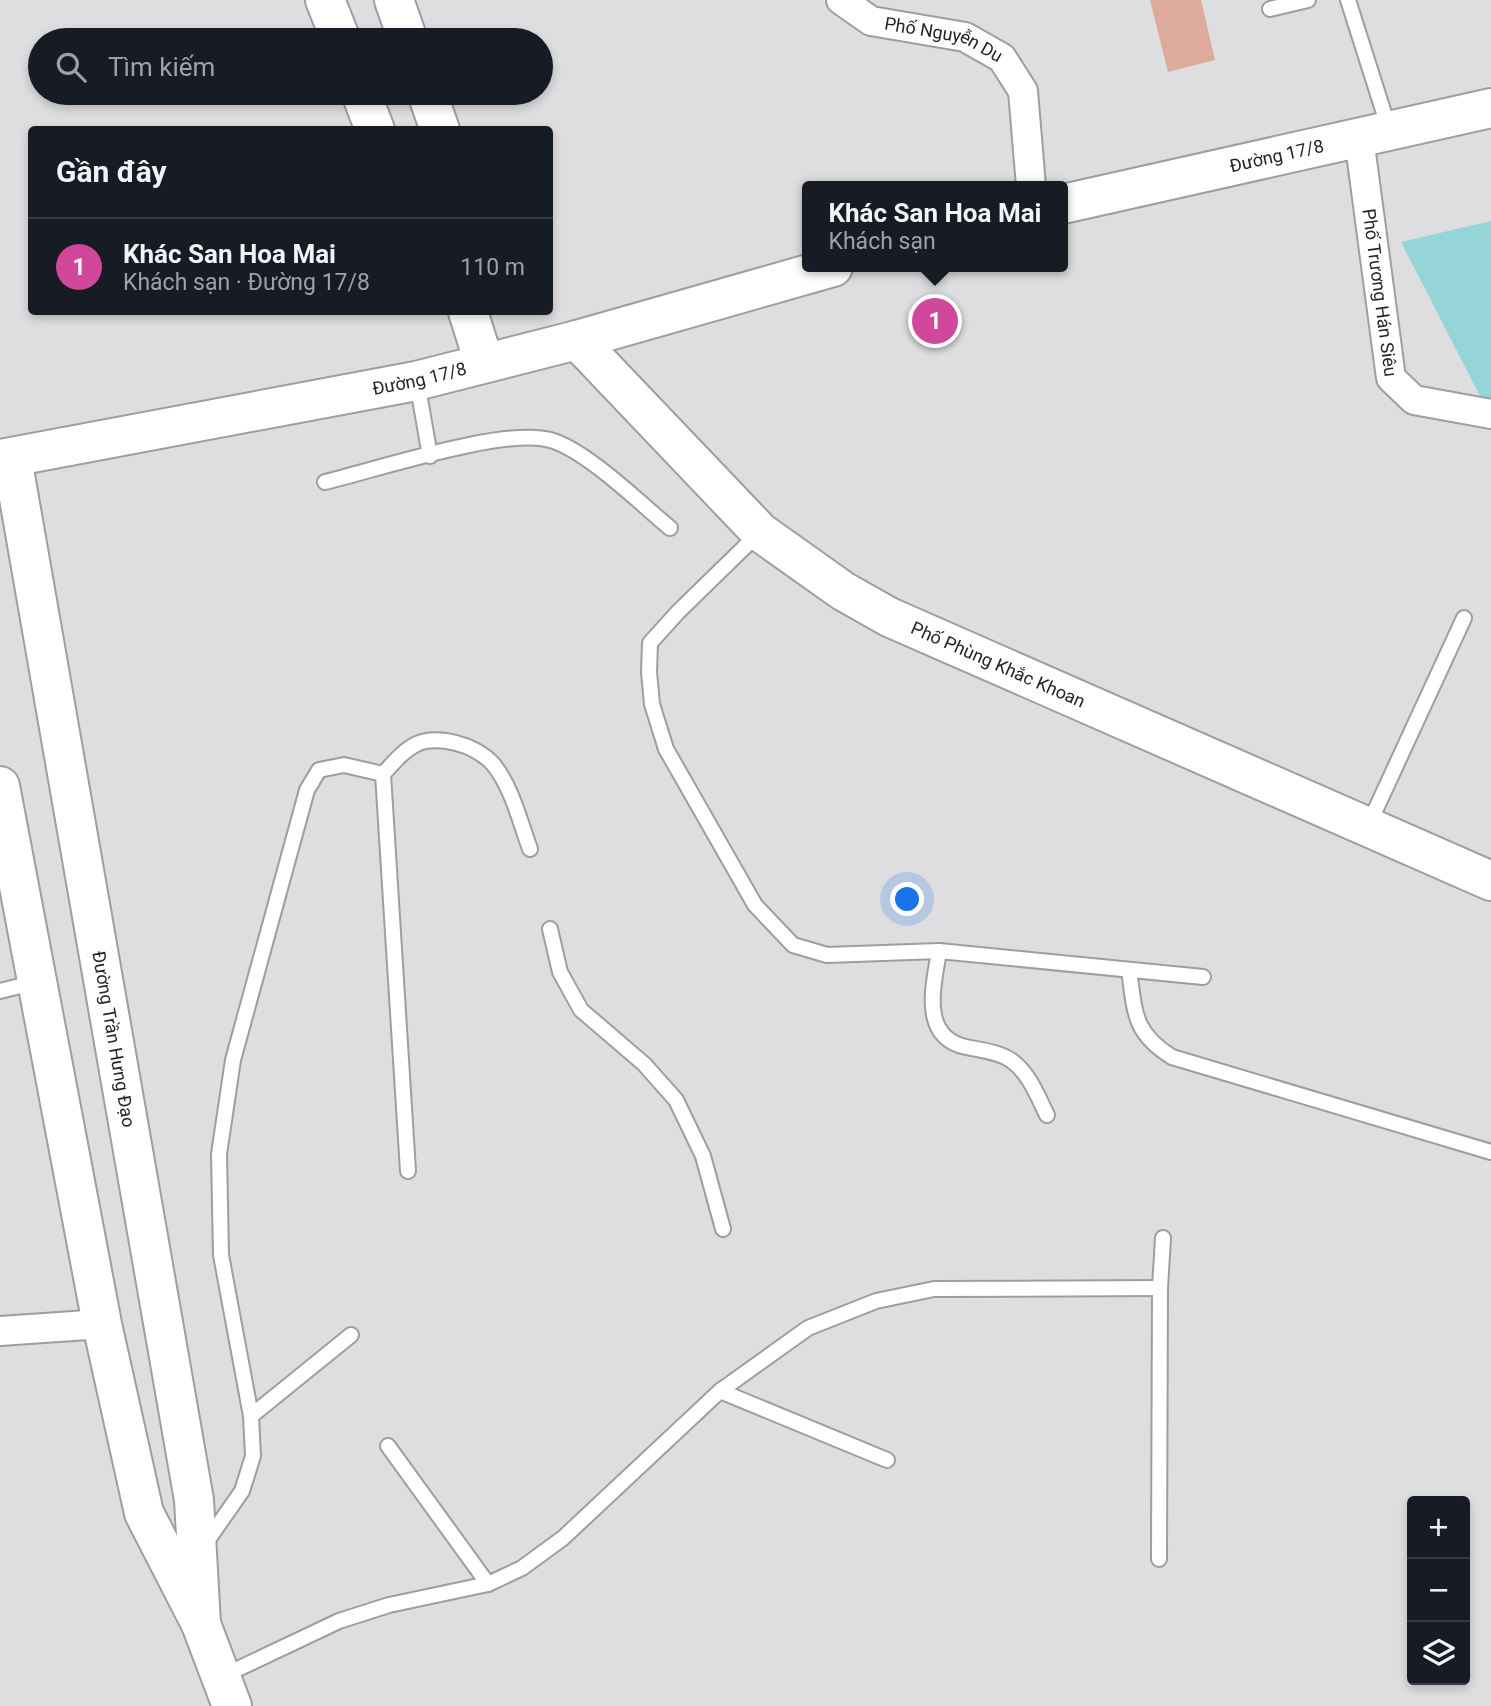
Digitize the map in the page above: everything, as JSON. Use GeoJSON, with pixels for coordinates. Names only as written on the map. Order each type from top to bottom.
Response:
{"type":"FeatureCollection","features":[{"type":"Feature","properties":{"kind":"street"},"geometry":{"type":"LineString","coordinates":[[326,0],[336,28]]}},
{"type":"Feature","properties":{"kind":"street"},"geometry":{"type":"LineString","coordinates":[[394,0],[404,28]]}},
{"type":"Feature","properties":{"kind":"street","name":"Phố Nguyễn Du"},"geometry":{"type":"LineString","coordinates":[[841,0],[871,21],[965,37],[1002,58],[1023,91],[1031,181]]}},
{"type":"Feature","properties":{"kind":"street"},"geometry":{"type":"LineString","coordinates":[[366,105],[373,126]]}},
{"type":"Feature","properties":{"kind":"street"},"geometry":{"type":"LineString","coordinates":[[431,105],[439,126]]}},
{"type":"Feature","properties":{"kind":"street","name":"Đường 17/8"},"geometry":{"type":"LineString","coordinates":[[1068,203],[1491,108]]}},
{"type":"Feature","properties":{"kind":"street","name":"Phố Trương Hán Siêu"},"geometry":{"type":"LineString","coordinates":[[1374,135],[1391,378],[1414,400],[1491,414]]}},
{"type":"Feature","properties":{"kind":"street","name":"Đường 17/8"},"geometry":{"type":"LineString","coordinates":[[6,458],[416,381],[577,340],[815,272]]}},
{"type":"Feature","properties":{"kind":"street"},"geometry":{"type":"LineString","coordinates":[[469,315],[484,362]]}},
{"type":"Feature","properties":{"kind":"street","name":"Phố Phùng Khắc Khoan"},"geometry":{"type":"LineString","coordinates":[[577,340],[760,532],[843,591],[889,617],[1491,881]]}},
{"type":"Feature","properties":{"kind":"street","name":"Đường Trần Hưng Đạo"},"geometry":{"type":"LineString","coordinates":[[6,458],[194,1500],[201,1623]]}},
{"type":"Feature","properties":{"kind":"street","name":"Đường Trần Hưng Đạo"},"geometry":{"type":"LineString","coordinates":[[0,786],[102,1324],[144,1513],[201,1623],[227,1691]]}},
{"type":"Feature","properties":{"kind":"street"},"geometry":{"type":"LineString","coordinates":[[0,1331],[102,1324]]}},
{"type":"Feature","properties":{"kind":"lane"},"geometry":{"type":"LineString","coordinates":[[1270,9],[1308,0]]}},
{"type":"Feature","properties":{"kind":"lane"},"geometry":{"type":"LineString","coordinates":[[1348,0],[1374,135]]}},
{"type":"Feature","properties":{"kind":"lane"},"geometry":{"type":"LineString","coordinates":[[416,381],[430,456]]}},
{"type":"Feature","properties":{"kind":"lane"},"geometry":{"type":"LineString","coordinates":[[325,482],[477,443],[520,437],[551,440],[586,460],[670,528]]}},
{"type":"Feature","properties":{"kind":"lane"},"geometry":{"type":"LineString","coordinates":[[760,532],[650,643],[649,672],[652,704],[666,749],[755,905],[793,945],[827,955],[939,951],[1203,978]]}},
{"type":"Feature","properties":{"kind":"lane"},"geometry":{"type":"LineString","coordinates":[[1368,827],[1464,618]]}},
{"type":"Feature","properties":{"kind":"lane"},"geometry":{"type":"LineString","coordinates":[[408,1171],[383,774],[405,750],[432,738],[468,746],[493,764],[510,796],[530,849]]}},
{"type":"Feature","properties":{"kind":"lane"},"geometry":{"type":"LineString","coordinates":[[197,1556],[242,1491],[253,1457],[251,1416],[220,1255],[219,1154],[233,1060],[307,790],[319,770],[344,765],[383,774]]}},
{"type":"Feature","properties":{"kind":"lane"},"geometry":{"type":"LineString","coordinates":[[550,929],[560,972],[581,1010],[644,1064],[676,1100],[703,1156],[723,1229]]}},
{"type":"Feature","properties":{"kind":"lane"},"geometry":{"type":"LineString","coordinates":[[939,951],[931,1012],[937,1026],[960,1046],[1011,1060],[1027,1077],[1047,1115]]}},
{"type":"Feature","properties":{"kind":"lane"},"geometry":{"type":"LineString","coordinates":[[1129,970],[1136,1021],[1151,1044],[1172,1057],[1491,1152]]}},
{"type":"Feature","properties":{"kind":"lane"},"geometry":{"type":"LineString","coordinates":[[0,991],[37,982]]}},
{"type":"Feature","properties":{"kind":"lane"},"geometry":{"type":"LineString","coordinates":[[1158,1559],[1160,1288],[1163,1238]]}},
{"type":"Feature","properties":{"kind":"lane"},"geometry":{"type":"LineString","coordinates":[[227,1691],[339,1621],[389,1605],[488,1584],[522,1567],[563,1538],[720,1391],[808,1328],[876,1301],[934,1289],[1160,1288]]}},
{"type":"Feature","properties":{"kind":"lane"},"geometry":{"type":"LineString","coordinates":[[251,1416],[351,1335]]}},
{"type":"Feature","properties":{"kind":"lane"},"geometry":{"type":"LineString","coordinates":[[720,1391],[887,1460]]}},
{"type":"Feature","properties":{"kind":"lane"},"geometry":{"type":"LineString","coordinates":[[388,1446],[488,1584]]}},
{"type":"Feature","properties":{"kind":"water"},"geometry":{"type":"Polygon","coordinates":[[[1491,221],[1491,400],[1483,402],[1401,242],[1491,221]]]}},
{"type":"Feature","properties":{"kind":"building"},"geometry":{"type":"Polygon","coordinates":[[[1150,0],[1201,0],[1215,60],[1168,72],[1150,0]]]}},
{"type":"Feature","properties":{"kind":"place","name":"Khác San Hoa Mai"},"geometry":{"type":"Point","coordinates":[935,321]}}]}
